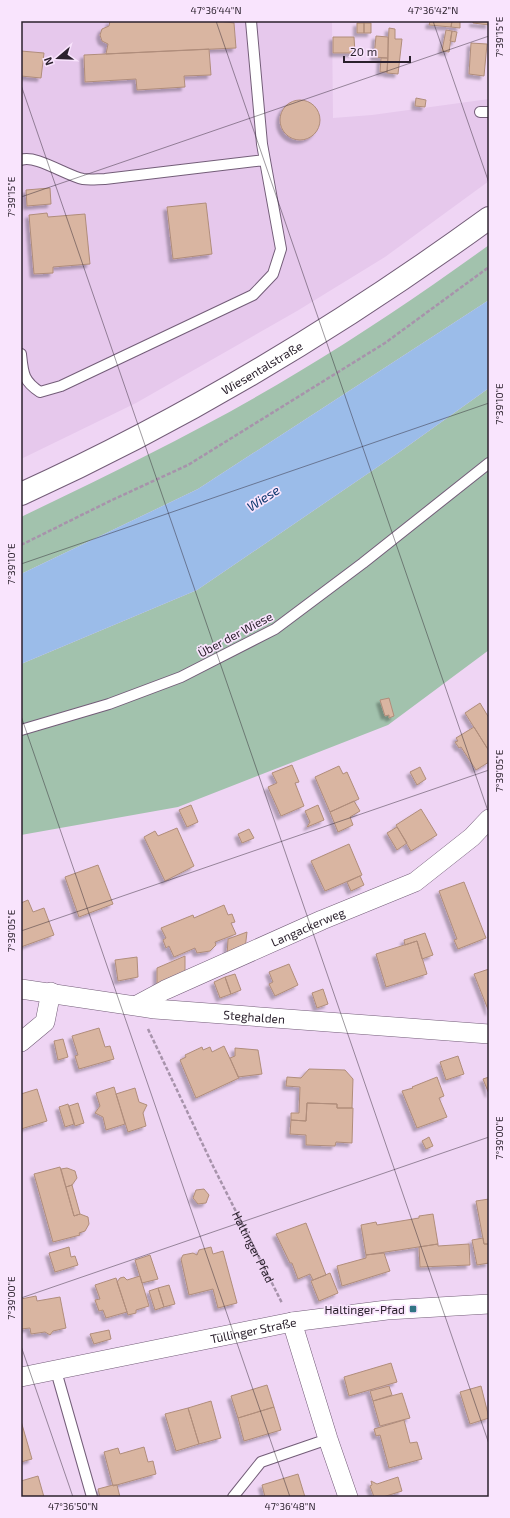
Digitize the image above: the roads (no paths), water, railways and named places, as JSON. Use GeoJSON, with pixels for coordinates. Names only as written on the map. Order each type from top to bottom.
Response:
{"type":"FeatureCollection","features":[{"type":"Feature","properties":{"kind":"main road","name":"Wiesentalstraße"},"geometry":{"type":"LineString","coordinates":[[21,494],[162,424],[268,364],[417,270],[489,218]]}},
{"type":"Feature","properties":{"kind":"street","name":"Langackerweg"},"geometry":{"type":"LineString","coordinates":[[137,1005],[164,990],[322,920],[415,882],[480,834],[489,819]]}},
{"type":"Feature","properties":{"kind":"street","name":"Steghalden"},"geometry":{"type":"LineString","coordinates":[[21,989],[51,992],[154,1009],[489,1034]]}},
{"type":"Feature","properties":{"kind":"street"},"geometry":{"type":"LineString","coordinates":[[21,1042],[44,1022],[51,992]]}},
{"type":"Feature","properties":{"kind":"street","name":"Tüllinger Straße"},"geometry":{"type":"LineString","coordinates":[[21,1377],[292,1322],[387,1310],[489,1304]]}},
{"type":"Feature","properties":{"kind":"street"},"geometry":{"type":"LineString","coordinates":[[292,1322],[328,1439],[348,1497]]}},
{"type":"Feature","properties":{"kind":"lane"},"geometry":{"type":"LineString","coordinates":[[21,354],[22,368],[28,384],[40,392],[61,386],[253,295],[273,274],[281,249],[265,160],[251,21]]}},
{"type":"Feature","properties":{"kind":"lane"},"geometry":{"type":"LineString","coordinates":[[21,160],[25,158],[43,163],[83,179],[105,179],[265,160]]}},
{"type":"Feature","properties":{"kind":"lane","name":"Über der Wiese"},"geometry":{"type":"LineString","coordinates":[[21,730],[109,704],[181,677],[275,629],[363,563],[489,463]]}},
{"type":"Feature","properties":{"kind":"lane"},"geometry":{"type":"LineString","coordinates":[[56,1371],[92,1497]]}},
{"type":"Feature","properties":{"kind":"lane"},"geometry":{"type":"LineString","coordinates":[[233,1497],[261,1462],[328,1439]]}},
{"type":"Feature","properties":{"kind":"water","name":"Wiese"},"geometry":{"type":"Polygon","coordinates":[[[489,300],[489,388],[398,453],[197,590],[21,664],[21,574],[198,489],[489,300]]]}},
{"type":"Feature","properties":{"kind":"place","name":"Haltinger-Pfad"},"geometry":{"type":"Point","coordinates":[413,1309]}}]}
